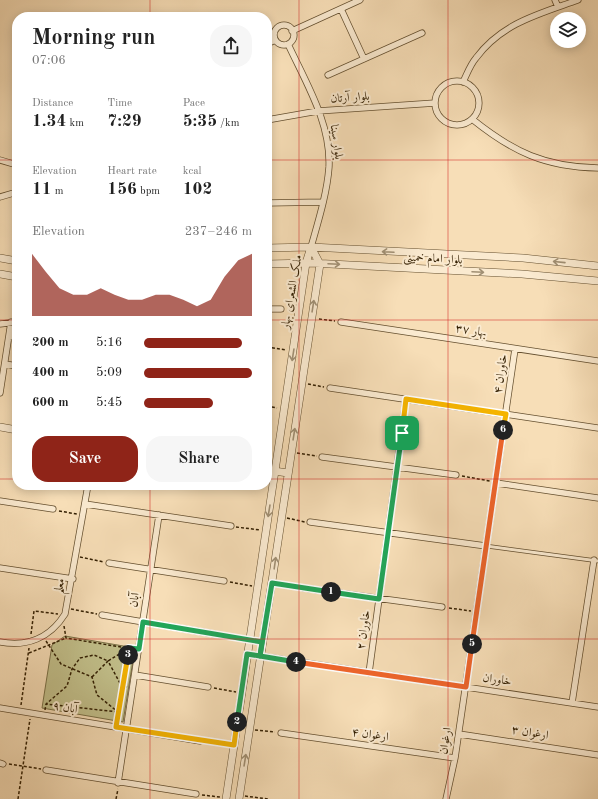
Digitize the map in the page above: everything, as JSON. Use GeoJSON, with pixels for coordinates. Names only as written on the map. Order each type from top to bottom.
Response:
{"type":"FeatureCollection","features":[{"type":"Feature","properties":{"kind":"street"},"geometry":{"type":"LineString","coordinates":[[292,31],[360,0]]}},
{"type":"Feature","properties":{"kind":"street"},"geometry":{"type":"LineString","coordinates":[[555,0],[558,8]]}},
{"type":"Feature","properties":{"kind":"street"},"geometry":{"type":"LineString","coordinates":[[463,82],[475,58],[492,39],[513,24],[578,0]]}},
{"type":"Feature","properties":{"kind":"street"},"geometry":{"type":"LineString","coordinates":[[341,9],[364,59]]}},
{"type":"Feature","properties":{"kind":"street"},"geometry":{"type":"LineString","coordinates":[[286,26],[292,31],[293,38],[288,44],[281,45],[275,40],[274,33],[279,27],[286,26]]}},
{"type":"Feature","properties":{"kind":"street"},"geometry":{"type":"LineString","coordinates":[[328,75],[422,33]]}},
{"type":"Feature","properties":{"kind":"street","name":"بلوار سینا"},"geometry":{"type":"LineString","coordinates":[[288,44],[323,122],[328,143],[329,168],[323,202],[311,248]]}},
{"type":"Feature","properties":{"kind":"street"},"geometry":{"type":"LineString","coordinates":[[451,82],[463,82],[472,88],[478,98],[478,109],[472,119],[462,124],[451,124],[437,114],[435,103],[436,97],[441,87],[451,82]]}},
{"type":"Feature","properties":{"kind":"street","name":"بلوار آرتان"},"geometry":{"type":"LineString","coordinates":[[272,119],[318,111],[435,103]]}},
{"type":"Feature","properties":{"kind":"street"},"geometry":{"type":"LineString","coordinates":[[472,119],[497,139],[541,160],[571,167],[598,168]]}},
{"type":"Feature","properties":{"kind":"street"},"geometry":{"type":"LineString","coordinates":[[0,160],[12,164]]}},
{"type":"Feature","properties":{"kind":"street"},"geometry":{"type":"LineString","coordinates":[[0,197],[12,193]]}},
{"type":"Feature","properties":{"kind":"street"},"geometry":{"type":"LineString","coordinates":[[272,204],[323,202]]}},
{"type":"Feature","properties":{"kind":"street","name":"بلوار امام خمینی"},"geometry":{"type":"LineString","coordinates":[[272,248],[311,248],[523,258],[598,266]]}},
{"type":"Feature","properties":{"kind":"street","name":"ملک الشعرای بهار"},"geometry":{"type":"LineString","coordinates":[[226,798],[306,263],[311,248]]}},
{"type":"Feature","properties":{"kind":"street","name":"ملک الشعرای بهار"},"geometry":{"type":"LineString","coordinates":[[239,797],[320,264],[311,248]]}},
{"type":"Feature","properties":{"kind":"street"},"geometry":{"type":"LineString","coordinates":[[0,258],[12,260]]}},
{"type":"Feature","properties":{"kind":"street","name":"بلوار امام خمینی"},"geometry":{"type":"LineString","coordinates":[[272,264],[306,263],[522,274],[598,281]]}},
{"type":"Feature","properties":{"kind":"street"},"geometry":{"type":"LineString","coordinates":[[0,274],[12,275]]}},
{"type":"Feature","properties":{"kind":"street"},"geometry":{"type":"LineString","coordinates":[[272,309],[281,309]]}},
{"type":"Feature","properties":{"kind":"street"},"geometry":{"type":"LineString","coordinates":[[0,324],[12,322]]}},
{"type":"Feature","properties":{"kind":"street","name":"بهار ۳۷"},"geometry":{"type":"LineString","coordinates":[[340,322],[598,361]]}},
{"type":"Feature","properties":{"kind":"street"},"geometry":{"type":"LineString","coordinates":[[0,393],[9,337],[12,328]]}},
{"type":"Feature","properties":{"kind":"street","name":"خاوران ۴"},"geometry":{"type":"LineString","coordinates":[[466,687],[515,349]]}},
{"type":"Feature","properties":{"kind":"street"},"geometry":{"type":"LineString","coordinates":[[5,364],[12,365]]}},
{"type":"Feature","properties":{"kind":"street"},"geometry":{"type":"LineString","coordinates":[[330,388],[598,428]]}},
{"type":"Feature","properties":{"kind":"street","name":"خاوران ۲"},"geometry":{"type":"LineString","coordinates":[[369,673],[406,399]]}},
{"type":"Feature","properties":{"kind":"street"},"geometry":{"type":"LineString","coordinates":[[0,427],[12,429]]}},
{"type":"Feature","properties":{"kind":"street"},"geometry":{"type":"LineString","coordinates":[[322,457],[456,475]]}},
{"type":"Feature","properties":{"kind":"street"},"geometry":{"type":"LineString","coordinates":[[272,471],[288,473]]}},
{"type":"Feature","properties":{"kind":"street"},"geometry":{"type":"LineString","coordinates":[[496,482],[598,498]]}},
{"type":"Feature","properties":{"kind":"street","name":"معلم"},"geometry":{"type":"LineString","coordinates":[[0,642],[10,644],[30,642],[43,637],[50,633],[64,617],[68,608],[87,490]]}},
{"type":"Feature","properties":{"kind":"street"},"geometry":{"type":"LineString","coordinates":[[0,501],[53,510]]}},
{"type":"Feature","properties":{"kind":"street"},"geometry":{"type":"LineString","coordinates":[[85,504],[231,526]]}},
{"type":"Feature","properties":{"kind":"street","name":"آبان"},"geometry":{"type":"LineString","coordinates":[[118,782],[159,515]]}},
{"type":"Feature","properties":{"kind":"street"},"geometry":{"type":"LineString","coordinates":[[310,522],[486,546]]}},
{"type":"Feature","properties":{"kind":"street"},"geometry":{"type":"LineString","coordinates":[[572,703],[596,560]]}},
{"type":"Feature","properties":{"kind":"street"},"geometry":{"type":"LineString","coordinates":[[109,563],[224,581]]}},
{"type":"Feature","properties":{"kind":"street"},"geometry":{"type":"LineString","coordinates":[[0,568],[73,579]]}},
{"type":"Feature","properties":{"kind":"street"},"geometry":{"type":"LineString","coordinates":[[303,588],[442,607]]}},
{"type":"Feature","properties":{"kind":"street"},"geometry":{"type":"LineString","coordinates":[[102,615],[214,634]]}},
{"type":"Feature","properties":{"kind":"street","name":"خاوران"},"geometry":{"type":"LineString","coordinates":[[247,654],[598,707]]}},
{"type":"Feature","properties":{"kind":"street"},"geometry":{"type":"LineString","coordinates":[[135,675],[208,687]]}},
{"type":"Feature","properties":{"kind":"street","name":"ارغوان"},"geometry":{"type":"LineString","coordinates":[[448,799],[466,687]]}},
{"type":"Feature","properties":{"kind":"street","name":"آبان ۹"},"geometry":{"type":"LineString","coordinates":[[0,708],[200,741]]}},
{"type":"Feature","properties":{"kind":"street","name":"ارغوان ۴"},"geometry":{"type":"LineString","coordinates":[[281,733],[455,758]]}},
{"type":"Feature","properties":{"kind":"street","name":"ارغوان ۳"},"geometry":{"type":"LineString","coordinates":[[459,734],[598,755]]}},
{"type":"Feature","properties":{"kind":"street"},"geometry":{"type":"LineString","coordinates":[[46,770],[196,794]]}},
{"type":"Feature","properties":{"kind":"lane"},"geometry":{"type":"LineString","coordinates":[[486,546],[596,560]]}},
{"type":"Feature","properties":{"kind":"path"},"geometry":{"type":"LineString","coordinates":[[311,318],[340,322]]}},
{"type":"Feature","properties":{"kind":"path"},"geometry":{"type":"LineString","coordinates":[[272,348],[293,351]]}},
{"type":"Feature","properties":{"kind":"path"},"geometry":{"type":"LineString","coordinates":[[302,383],[330,388]]}},
{"type":"Feature","properties":{"kind":"path"},"geometry":{"type":"LineString","coordinates":[[272,407],[285,409]]}},
{"type":"Feature","properties":{"kind":"path"},"geometry":{"type":"LineString","coordinates":[[291,452],[322,457]]}},
{"type":"Feature","properties":{"kind":"path"},"geometry":{"type":"LineString","coordinates":[[456,475],[496,482]]}},
{"type":"Feature","properties":{"kind":"path"},"geometry":{"type":"LineString","coordinates":[[53,510],[83,515]]}},
{"type":"Feature","properties":{"kind":"path"},"geometry":{"type":"LineString","coordinates":[[281,518],[310,522]]}},
{"type":"Feature","properties":{"kind":"path"},"geometry":{"type":"LineString","coordinates":[[231,526],[266,531]]}},
{"type":"Feature","properties":{"kind":"path"},"geometry":{"type":"LineString","coordinates":[[76,557],[109,563]]}},
{"type":"Feature","properties":{"kind":"path"},"geometry":{"type":"LineString","coordinates":[[224,581],[258,587]]}},
{"type":"Feature","properties":{"kind":"path"},"geometry":{"type":"LineString","coordinates":[[272,583],[303,588]]}},
{"type":"Feature","properties":{"kind":"path"},"geometry":{"type":"LineString","coordinates":[[442,607],[476,612]]}},
{"type":"Feature","properties":{"kind":"path"},"geometry":{"type":"LineString","coordinates":[[68,608],[102,615]]}},
{"type":"Feature","properties":{"kind":"path"},"geometry":{"type":"LineString","coordinates":[[20,711],[34,611],[64,617],[66,638]]}},
{"type":"Feature","properties":{"kind":"path"},"geometry":{"type":"LineString","coordinates":[[214,634],[250,640]]}},
{"type":"Feature","properties":{"kind":"path"},"geometry":{"type":"LineString","coordinates":[[43,637],[61,664],[92,677]]}},
{"type":"Feature","properties":{"kind":"path"},"geometry":{"type":"LineString","coordinates":[[29,653],[66,638],[139,649]]}},
{"type":"Feature","properties":{"kind":"path"},"geometry":{"type":"LineString","coordinates":[[92,677],[108,661],[129,648]]}},
{"type":"Feature","properties":{"kind":"path"},"geometry":{"type":"LineString","coordinates":[[116,727],[124,686],[129,648]]}},
{"type":"Feature","properties":{"kind":"path"},"geometry":{"type":"LineString","coordinates":[[43,715],[46,704],[67,686],[72,669],[80,658],[94,655],[108,661],[116,679],[121,686],[133,688]]}},
{"type":"Feature","properties":{"kind":"path"},"geometry":{"type":"LineString","coordinates":[[92,677],[97,695],[118,712]]}},
{"type":"Feature","properties":{"kind":"path"},"geometry":{"type":"LineString","coordinates":[[208,687],[242,693]]}},
{"type":"Feature","properties":{"kind":"path"},"geometry":{"type":"LineString","coordinates":[[46,704],[129,714]]}},
{"type":"Feature","properties":{"kind":"path"},"geometry":{"type":"LineString","coordinates":[[18,799],[31,713]]}},
{"type":"Feature","properties":{"kind":"path"},"geometry":{"type":"LineString","coordinates":[[250,729],[281,733]]}},
{"type":"Feature","properties":{"kind":"path"},"geometry":{"type":"LineString","coordinates":[[200,741],[234,745]]}},
{"type":"Feature","properties":{"kind":"path"},"geometry":{"type":"LineString","coordinates":[[2,763],[46,770]]}},
{"type":"Feature","properties":{"kind":"path"},"geometry":{"type":"LineString","coordinates":[[116,799],[118,782]]}},
{"type":"Feature","properties":{"kind":"path"},"geometry":{"type":"LineString","coordinates":[[196,794],[226,798]]}},
{"type":"Feature","properties":{"kind":"path"},"geometry":{"type":"LineString","coordinates":[[239,797],[268,799]]}},
{"type":"Feature","properties":{"kind":"shaded area"},"geometry":{"type":"Polygon","coordinates":[[[65,636],[135,648],[123,722],[42,708],[52,645],[65,636]]]}},
{"type":"Feature","properties":{"kind":"route"},"geometry":{"type":"LineString","coordinates":[[402,433],[379,599],[272,583],[260,656],[247,654],[234,745],[116,727],[124,686],[129,648],[139,649],[143,622],[262,642],[260,656],[466,687],[506,414],[406,399],[402,433]]}}]}
